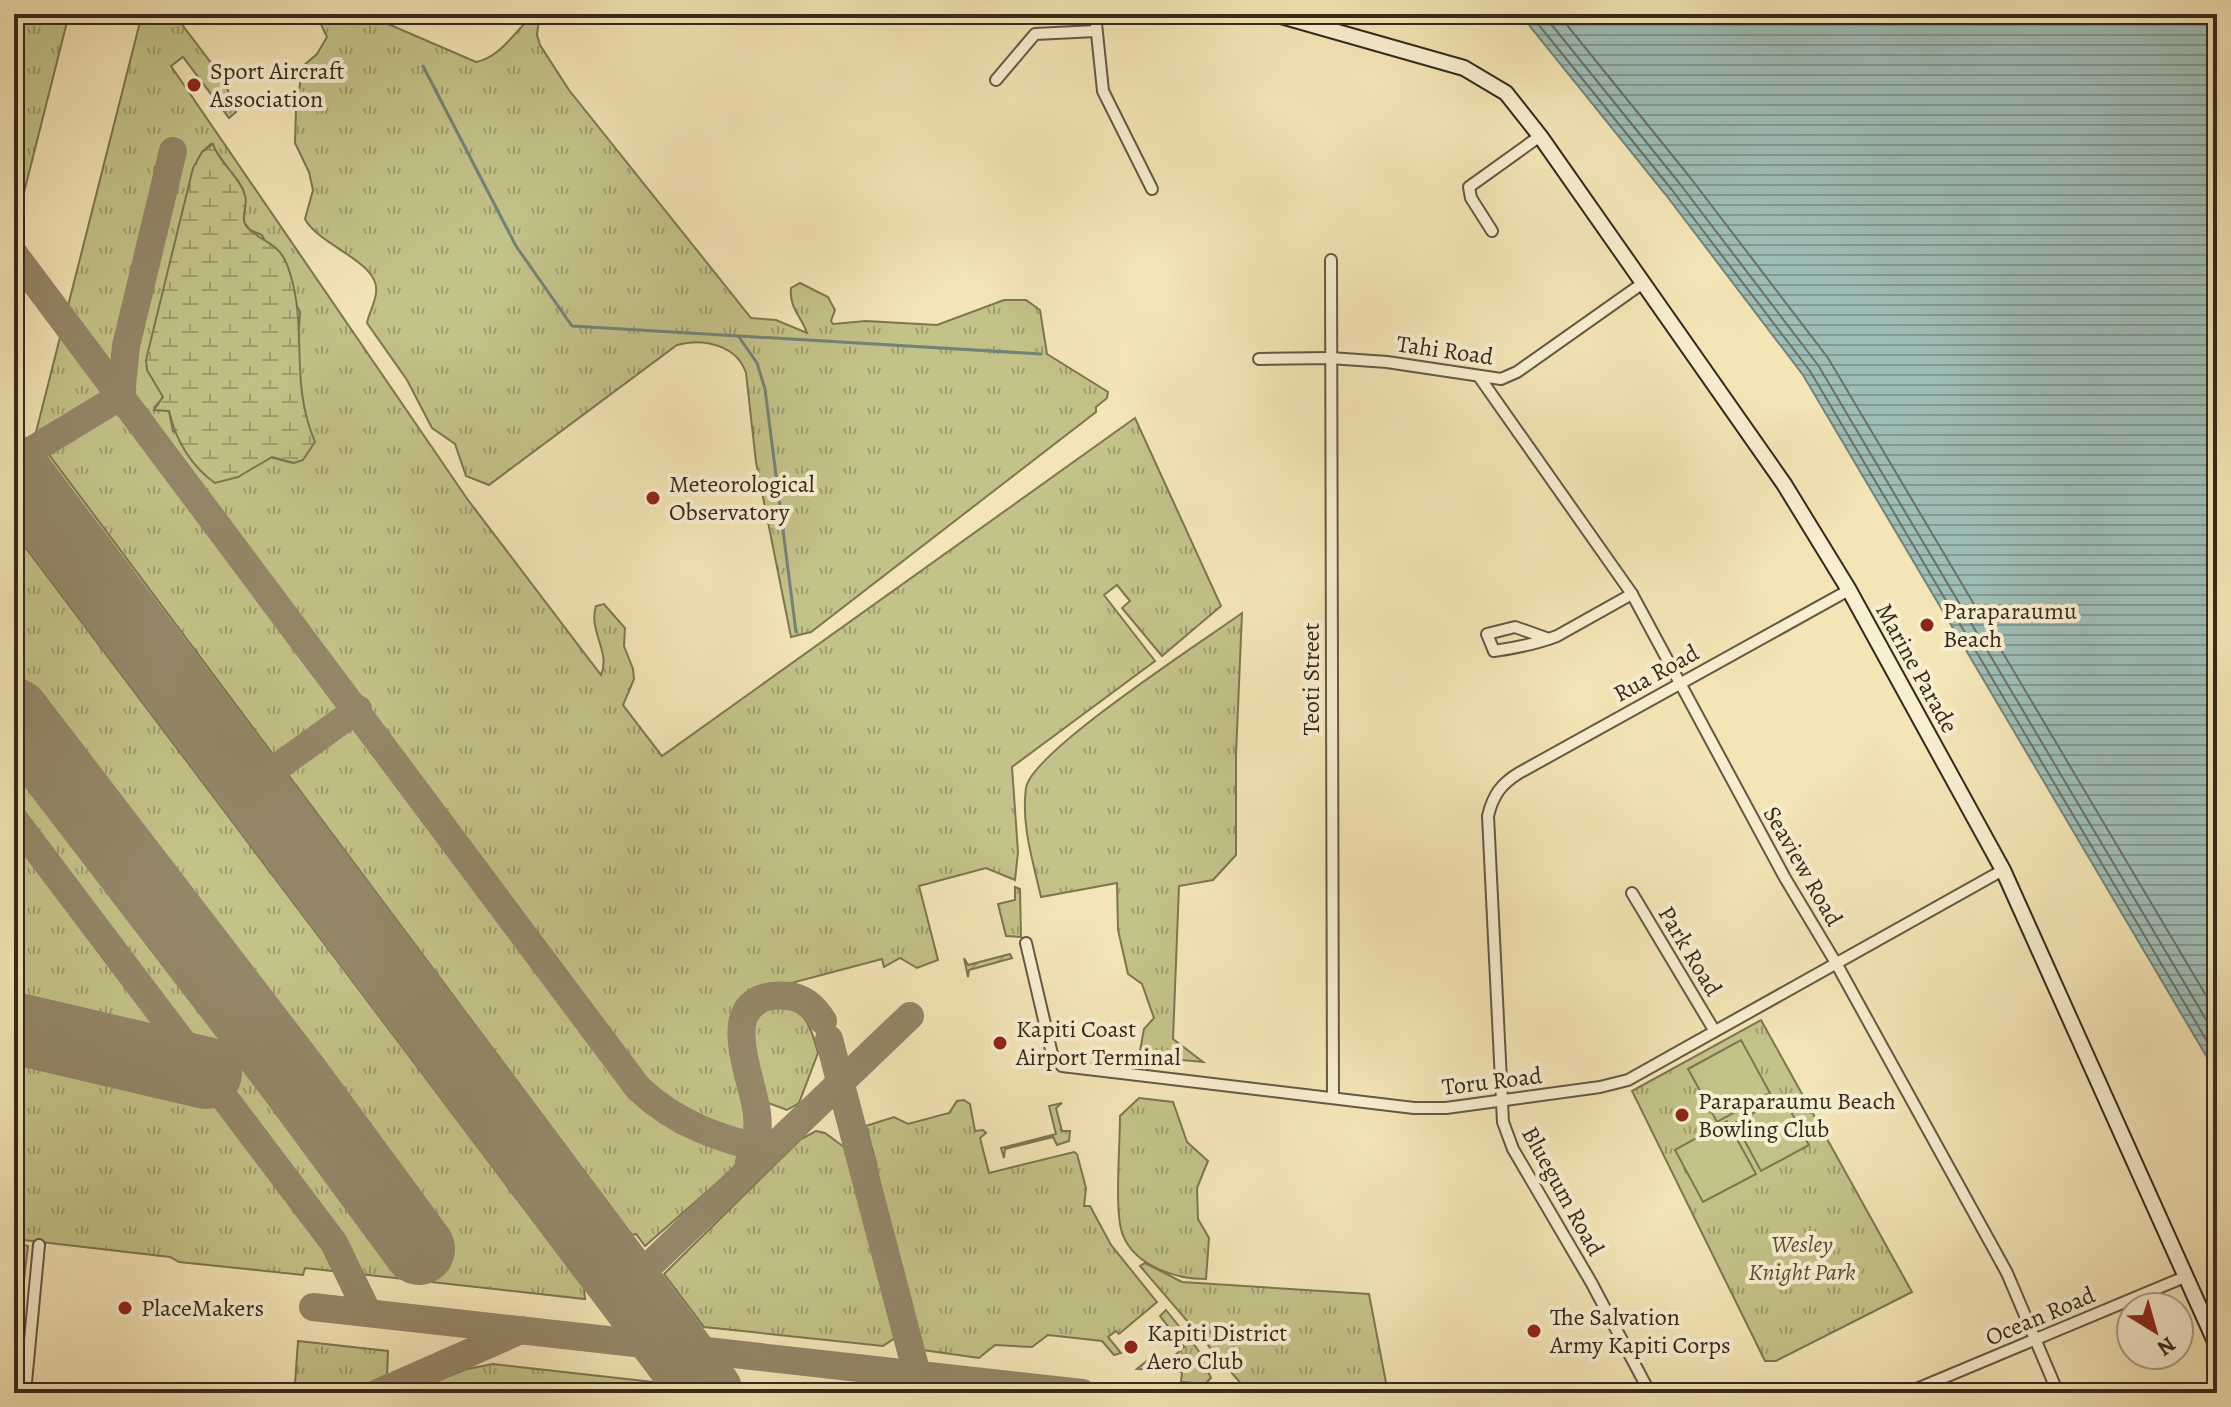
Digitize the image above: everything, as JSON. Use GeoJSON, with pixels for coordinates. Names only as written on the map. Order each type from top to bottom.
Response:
{"type":"FeatureCollection","features":[{"type":"Feature","properties":{"kind":"main road","name":"Marine Parade"},"geometry":{"type":"LineString","coordinates":[[1274,14],[1478,74],[1506,93],[1540,136],[1784,484],[1849,590],[2003,870],[2217,1346]]}},
{"type":"Feature","properties":{"kind":"street"},"geometry":{"type":"LineString","coordinates":[[1095,14],[1103,91],[1152,189]]}},
{"type":"Feature","properties":{"kind":"street"},"geometry":{"type":"LineString","coordinates":[[996,80],[1035,34],[1096,31]]}},
{"type":"Feature","properties":{"kind":"street"},"geometry":{"type":"LineString","coordinates":[[1492,231],[1471,198],[1469,187],[1540,136]]}},
{"type":"Feature","properties":{"kind":"street","name":"Teoti Street"},"geometry":{"type":"LineString","coordinates":[[1331,260],[1333,1098]]}},
{"type":"Feature","properties":{"kind":"street","name":"Tahi Road"},"geometry":{"type":"LineString","coordinates":[[1259,359],[1330,358],[1387,362],[1501,379],[1517,372],[1643,283]]}},
{"type":"Feature","properties":{"kind":"street","name":"Seaview Road"},"geometry":{"type":"LineString","coordinates":[[1480,378],[1632,594],[1785,878],[1836,963],[2007,1273],[2058,1393]]}},
{"type":"Feature","properties":{"kind":"street","name":"Rua Road"},"geometry":{"type":"LineString","coordinates":[[1491,801],[1498,788],[1519,773],[1849,590]]}},
{"type":"Feature","properties":{"kind":"street"},"geometry":{"type":"LineString","coordinates":[[1549,639],[1515,627],[1487,634],[1494,651],[1549,639],[1632,594]]}},
{"type":"Feature","properties":{"kind":"street","name":"Bluegum Road"},"geometry":{"type":"LineString","coordinates":[[1491,801],[1489,825],[1503,1122],[1513,1149],[1598,1293],[1650,1393]]}},
{"type":"Feature","properties":{"kind":"street","name":"Toru Road"},"geometry":{"type":"LineString","coordinates":[[1026,943],[1052,1054],[1062,1066],[1429,1109],[1600,1087],[1628,1080],[2003,870]]}},
{"type":"Feature","properties":{"kind":"street","name":"Park Road"},"geometry":{"type":"LineString","coordinates":[[1632,893],[1714,1030]]}},
{"type":"Feature","properties":{"kind":"street"},"geometry":{"type":"LineString","coordinates":[[25,1393],[39,1245]]}},
{"type":"Feature","properties":{"kind":"street","name":"Ocean Road"},"geometry":{"type":"LineString","coordinates":[[1907,1393],[2187,1276]]}},
{"type":"Feature","properties":{"kind":"green space"},"geometry":{"type":"Polygon","coordinates":[[[14,14],[69,14],[14,232],[14,14]]]}},
{"type":"Feature","properties":{"kind":"green space"},"geometry":{"type":"Polygon","coordinates":[[[142,14],[174,14],[224,80],[236,112],[229,118],[183,57],[171,66],[468,500],[601,675],[603,658],[595,624],[596,606],[604,604],[625,628],[624,646],[634,679],[623,705],[662,756],[1135,418],[1221,606],[1162,656],[1122,608],[1130,601],[1117,585],[1104,595],[1155,661],[1012,767],[1018,852],[1015,880],[986,868],[919,886],[938,960],[917,968],[900,958],[884,967],[882,959],[750,994],[733,1015],[729,1028],[744,1114],[742,1149],[734,1168],[645,1246],[636,1234],[632,1235],[35,436],[142,14]],[[211,144],[202,152],[163,397],[155,407],[169,411],[173,431],[293,463],[306,422],[297,360],[300,312],[262,235],[250,230],[244,222],[245,202],[234,177],[211,144]]]}},
{"type":"Feature","properties":{"kind":"green space"},"geometry":{"type":"Polygon","coordinates":[[[316,14],[365,14],[476,62],[493,55],[534,14],[544,14],[539,19],[537,35],[540,45],[569,90],[751,318],[776,320],[807,333],[791,295],[791,288],[800,283],[828,297],[835,310],[831,321],[833,324],[866,321],[937,325],[1004,300],[1026,300],[1040,310],[1047,354],[1108,392],[1107,398],[1096,407],[1096,412],[811,632],[791,637],[756,462],[746,373],[742,363],[727,350],[708,343],[677,345],[489,485],[466,476],[455,444],[432,428],[407,380],[367,323],[376,293],[375,282],[369,272],[312,229],[305,219],[313,190],[309,172],[295,143],[296,108],[303,66],[317,54],[327,37],[316,14]]]}},
{"type":"Feature","properties":{"kind":"green space"},"geometry":{"type":"Polygon","coordinates":[[[213,144],[242,188],[246,200],[246,226],[278,250],[290,273],[298,315],[303,398],[315,442],[303,460],[294,463],[272,457],[238,477],[215,483],[185,452],[169,411],[154,410],[163,397],[147,370],[146,360],[193,168],[202,152],[213,144]]]}},
{"type":"Feature","properties":{"kind":"green space"},"geometry":{"type":"Polygon","coordinates":[[[14,537],[19,539],[584,1288],[585,1299],[305,1268],[303,1275],[179,1262],[170,1257],[24,1240],[24,1235],[14,1233],[14,537]]]}},
{"type":"Feature","properties":{"kind":"green space"},"geometry":{"type":"Polygon","coordinates":[[[1242,613],[1236,755],[1236,855],[1213,880],[1179,886],[1173,1039],[1203,1062],[1139,1056],[1144,1029],[1154,1018],[1142,984],[1128,974],[1118,930],[1117,883],[1041,897],[1026,829],[1026,788],[1035,771],[1087,724],[1242,613]]]}},
{"type":"Feature","properties":{"kind":"green space"},"geometry":{"type":"Polygon","coordinates":[[[1015,887],[1020,889],[1021,937],[1006,936],[998,904],[1015,900],[1015,887]]]}},
{"type":"Feature","properties":{"kind":"green space"},"geometry":{"type":"Polygon","coordinates":[[[1010,954],[1012,958],[969,970],[968,977],[964,958],[968,965],[1010,954]]]}},
{"type":"Feature","properties":{"kind":"green space"},"geometry":{"type":"Polygon","coordinates":[[[774,1006],[793,1009],[805,1019],[818,1053],[799,1103],[787,1110],[768,1103],[750,1050],[754,1024],[774,1006]]]}},
{"type":"Feature","properties":{"kind":"green space","name":"Wesley Knight Park"},"geometry":{"type":"Polygon","coordinates":[[[1761,1020],[1912,1292],[1776,1361],[1765,1361],[1632,1091],[1761,1020]]]}},
{"type":"Feature","properties":{"kind":"green space"},"geometry":{"type":"Polygon","coordinates":[[[1741,1040],[1770,1093],[1717,1122],[1688,1069],[1741,1040]]]}},
{"type":"Feature","properties":{"kind":"green space"},"geometry":{"type":"Polygon","coordinates":[[[1783,1097],[1809,1145],[1761,1171],[1735,1123],[1783,1097]]]}},
{"type":"Feature","properties":{"kind":"green space"},"geometry":{"type":"Polygon","coordinates":[[[1139,1098],[1173,1102],[1187,1142],[1208,1161],[1197,1188],[1198,1219],[1209,1238],[1206,1279],[1180,1276],[1154,1267],[1133,1252],[1121,1229],[1118,1190],[1120,1116],[1139,1098]]]}},
{"type":"Feature","properties":{"kind":"green space"},"geometry":{"type":"Polygon","coordinates":[[[964,1100],[970,1104],[975,1131],[983,1130],[986,1133],[980,1138],[989,1173],[1074,1152],[1077,1154],[1086,1188],[1084,1206],[1090,1206],[1111,1245],[1157,1302],[1119,1334],[1116,1331],[1108,1337],[1121,1353],[1114,1355],[1102,1341],[1048,1335],[1032,1347],[995,1345],[979,1358],[923,1350],[881,1200],[876,1163],[866,1126],[894,1117],[908,1124],[949,1113],[957,1101],[964,1100]]]}},
{"type":"Feature","properties":{"kind":"green space"},"geometry":{"type":"Polygon","coordinates":[[[1062,1103],[1056,1108],[1062,1131],[1070,1131],[1069,1141],[1057,1145],[1053,1137],[1005,1149],[1004,1158],[1001,1148],[1056,1134],[1049,1106],[1062,1103]]]}},
{"type":"Feature","properties":{"kind":"green space"},"geometry":{"type":"Polygon","coordinates":[[[1727,1121],[1756,1174],[1703,1202],[1675,1150],[1727,1121]]]}},
{"type":"Feature","properties":{"kind":"green space"},"geometry":{"type":"Polygon","coordinates":[[[816,1131],[825,1133],[844,1147],[895,1338],[883,1346],[704,1327],[664,1274],[801,1139],[816,1131]]]}},
{"type":"Feature","properties":{"kind":"green space"},"geometry":{"type":"Polygon","coordinates":[[[24,1245],[28,1246],[14,1365],[14,1307],[24,1245]]]}},
{"type":"Feature","properties":{"kind":"green space"},"geometry":{"type":"Polygon","coordinates":[[[1145,1263],[1182,1282],[1369,1294],[1388,1393],[1249,1393],[1140,1266],[1145,1263]]]}},
{"type":"Feature","properties":{"kind":"green space"},"geometry":{"type":"Polygon","coordinates":[[[1166,1310],[1198,1350],[1211,1378],[1205,1384],[1181,1382],[1182,1372],[1137,1369],[1154,1355],[1160,1363],[1168,1356],[1171,1359],[1184,1347],[1160,1316],[1166,1310]]]}},
{"type":"Feature","properties":{"kind":"green space"},"geometry":{"type":"Polygon","coordinates":[[[298,1341],[388,1351],[387,1375],[347,1393],[275,1393],[295,1384],[298,1341]]]}},
{"type":"Feature","properties":{"kind":"green space"},"geometry":{"type":"Polygon","coordinates":[[[493,1364],[653,1382],[661,1393],[406,1393],[467,1369],[493,1364]]]}},
{"type":"Feature","properties":{"kind":"green space"},"geometry":{"type":"Polygon","coordinates":[[[760,1385],[850,1393],[755,1393],[760,1385]]]}},
{"type":"Feature","properties":{"kind":"water"},"geometry":{"type":"Polygon","coordinates":[[[1520,14],[2217,14],[2217,1074],[1803,375],[1666,195],[1520,14]]]}},
{"type":"Feature","properties":{"kind":"waterway"},"geometry":{"type":"LineString","coordinates":[[423,66],[516,246],[572,326],[1041,354]]}},
{"type":"Feature","properties":{"kind":"waterway"},"geometry":{"type":"LineString","coordinates":[[739,337],[757,363],[765,389],[796,632]]}},
{"type":"Feature","properties":{"kind":"taxiway"},"geometry":{"type":"LineString","coordinates":[[14,461],[121,396],[126,346],[173,151]]}},
{"type":"Feature","properties":{"kind":"taxiway"},"geometry":{"type":"LineString","coordinates":[[14,254],[638,1088],[683,1121],[733,1141],[770,1151]]}},
{"type":"Feature","properties":{"kind":"taxiway"},"geometry":{"type":"LineString","coordinates":[[251,786],[358,709]]}},
{"type":"Feature","properties":{"kind":"taxiway"},"geometry":{"type":"LineString","coordinates":[[14,819],[334,1243],[368,1313]]}},
{"type":"Feature","properties":{"kind":"taxiway"},"geometry":{"type":"LineString","coordinates":[[749,1162],[756,1144],[758,1126],[742,1038],[743,1020],[750,1006],[765,997],[794,997],[809,1004],[823,1021]]}},
{"type":"Feature","properties":{"kind":"taxiway"},"geometry":{"type":"LineString","coordinates":[[627,1287],[910,1016]]}},
{"type":"Feature","properties":{"kind":"taxiway"},"geometry":{"type":"LineString","coordinates":[[829,1039],[917,1374]]}},
{"type":"Feature","properties":{"kind":"taxiway"},"geometry":{"type":"LineString","coordinates":[[313,1307],[1082,1393]]}},
{"type":"Feature","properties":{"kind":"taxiway"},"geometry":{"type":"LineString","coordinates":[[378,1393],[521,1330]]}},
{"type":"Feature","properties":{"kind":"runway"},"geometry":{"type":"LineString","coordinates":[[14,471],[707,1393]]}},
{"type":"Feature","properties":{"kind":"runway"},"geometry":{"type":"LineString","coordinates":[[14,714],[294,1079],[419,1249]]}},
{"type":"Feature","properties":{"kind":"runway"},"geometry":{"type":"LineString","coordinates":[[14,1028],[206,1073]]}},
{"type":"Feature","properties":{"kind":"place","name":"Sport Aircraft Association"},"geometry":{"type":"Point","coordinates":[194,85]}},
{"type":"Feature","properties":{"kind":"place","name":"Meteorological Observatory"},"geometry":{"type":"Point","coordinates":[653,498]}},
{"type":"Feature","properties":{"kind":"place","name":"Paraparaumu Beach"},"geometry":{"type":"Point","coordinates":[1927,625]}},
{"type":"Feature","properties":{"kind":"place","name":"Kapiti Coast Airport Terminal"},"geometry":{"type":"Point","coordinates":[1000,1043]}},
{"type":"Feature","properties":{"kind":"place","name":"Paraparaumu Beach Bowling Club"},"geometry":{"type":"Point","coordinates":[1682,1115]}},
{"type":"Feature","properties":{"kind":"place","name":"PlaceMakers"},"geometry":{"type":"Point","coordinates":[125,1308]}},
{"type":"Feature","properties":{"kind":"place","name":"The Salvation Army Kapiti Corps"},"geometry":{"type":"Point","coordinates":[1534,1331]}},
{"type":"Feature","properties":{"kind":"place","name":"Kapiti District Aero Club"},"geometry":{"type":"Point","coordinates":[1131,1347]}}]}
